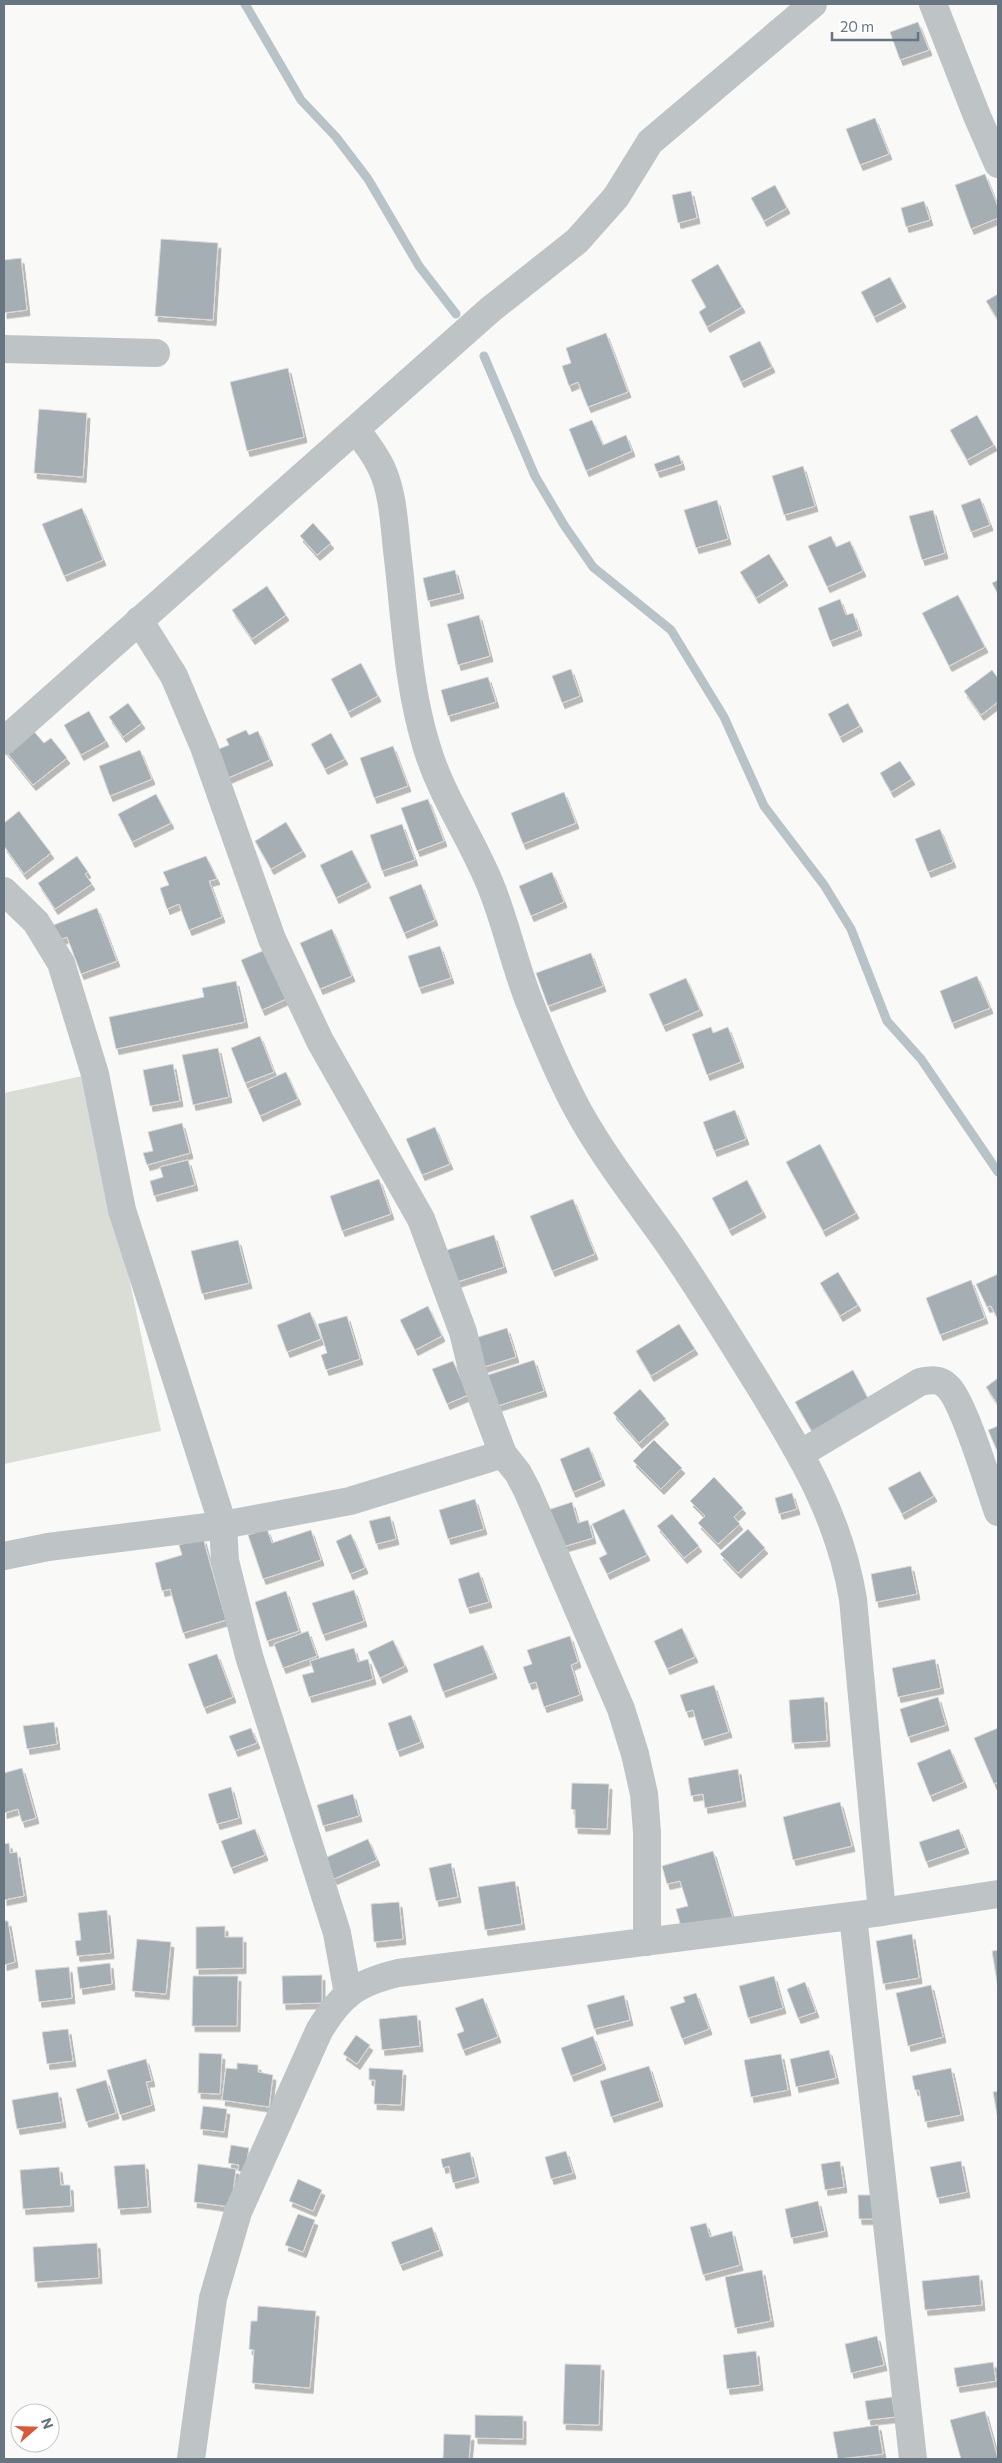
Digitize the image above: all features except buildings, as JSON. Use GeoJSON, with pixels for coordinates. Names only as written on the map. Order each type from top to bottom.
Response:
{"type":"FeatureCollection","features":[{"type":"Feature","properties":{"kind":"street"},"geometry":{"type":"LineString","coordinates":[[4,741],[491,309],[577,241],[616,197],[650,142],[813,4]]}},
{"type":"Feature","properties":{"kind":"street"},"geometry":{"type":"LineString","coordinates":[[933,4],[998,164]]}},
{"type":"Feature","properties":{"kind":"street"},"geometry":{"type":"LineString","coordinates":[[4,349],[156,353]]}},
{"type":"Feature","properties":{"kind":"street"},"geometry":{"type":"LineString","coordinates":[[356,430],[367,443],[382,469],[391,501],[408,646],[417,708],[426,747],[439,782],[476,851],[494,891],[511,950],[550,1052],[578,1111],[610,1162],[703,1295],[800,1454],[836,1531],[847,1564],[853,1600],[882,1912]]}},
{"type":"Feature","properties":{"kind":"street"},"geometry":{"type":"LineString","coordinates":[[139,620],[174,676],[204,747],[272,939],[320,1041],[421,1219],[464,1332],[473,1373],[503,1454],[518,1473],[527,1490],[621,1710],[635,1754],[644,1794],[647,1832],[648,1942]]}},
{"type":"Feature","properties":{"kind":"street"},"geometry":{"type":"LineString","coordinates":[[4,891],[36,922],[61,963],[95,1074],[122,1210],[223,1525],[225,1561],[249,1656],[337,1933],[348,1994]]}},
{"type":"Feature","properties":{"kind":"street"},"geometry":{"type":"LineString","coordinates":[[800,1454],[920,1382],[935,1379],[948,1386],[959,1405],[998,1512]]}},
{"type":"Feature","properties":{"kind":"street"},"geometry":{"type":"LineString","coordinates":[[4,1556],[48,1547],[223,1525],[350,1501],[503,1454]]}},
{"type":"Feature","properties":{"kind":"street"},"geometry":{"type":"LineString","coordinates":[[191,2459],[213,2298],[238,2212],[319,2031],[331,2011],[348,1994],[370,1980],[398,1973],[853,1916],[998,1894]]}},
{"type":"Feature","properties":{"kind":"street"},"geometry":{"type":"LineString","coordinates":[[853,1916],[913,2459]]}},
{"type":"Feature","properties":{"kind":"shaded area"},"geometry":{"type":"Polygon","coordinates":[[[87,1075],[161,1431],[4,1464],[4,1093],[87,1075]]]}},
{"type":"Feature","properties":{"kind":"waterway"},"geometry":{"type":"LineString","coordinates":[[245,4],[301,100],[336,137],[368,179],[419,266],[456,314]]}},
{"type":"Feature","properties":{"kind":"waterway"},"geometry":{"type":"LineString","coordinates":[[484,356],[535,476],[564,525],[593,567],[671,630],[724,717],[764,806],[824,885],[851,929],[887,1021],[921,1059],[998,1172]]}}]}
